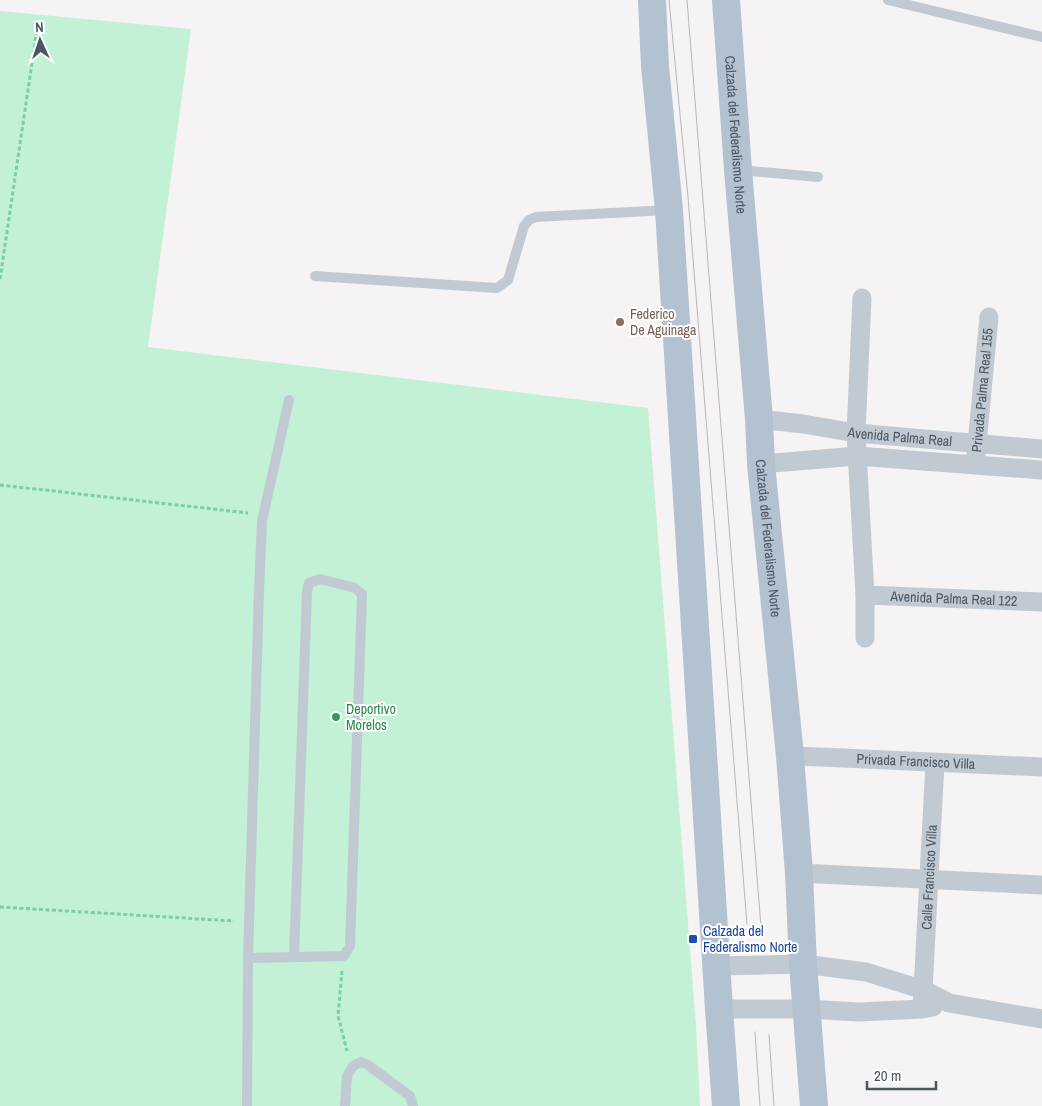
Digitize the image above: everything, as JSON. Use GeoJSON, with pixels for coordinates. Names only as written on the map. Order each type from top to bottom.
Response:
{"type":"FeatureCollection","features":[{"type":"Feature","properties":{"kind":"main road"},"geometry":{"type":"LineString","coordinates":[[652,0],[655,66],[670,210],[726,1106]]}},
{"type":"Feature","properties":{"kind":"main road","name":"Calzada del Federalismo Norte"},"geometry":{"type":"LineString","coordinates":[[726,0],[761,464],[790,756],[814,1106]]}},
{"type":"Feature","properties":{"kind":"street"},"geometry":{"type":"LineString","coordinates":[[862,298],[856,456],[865,638]]}},
{"type":"Feature","properties":{"kind":"street","name":"Privada Palma Real 155"},"geometry":{"type":"LineString","coordinates":[[975,464],[989,316]]}},
{"type":"Feature","properties":{"kind":"street","name":"Avenida Palma Real"},"geometry":{"type":"LineString","coordinates":[[759,419],[856,433],[1042,449]]}},
{"type":"Feature","properties":{"kind":"street","name":"Avenida Palma Real"},"geometry":{"type":"LineString","coordinates":[[761,464],[856,456],[1042,470]]}},
{"type":"Feature","properties":{"kind":"street","name":"Avenida Palma Real 122"},"geometry":{"type":"LineString","coordinates":[[864,595],[1042,602]]}},
{"type":"Feature","properties":{"kind":"street","name":"Privada Francisco Villa"},"geometry":{"type":"LineString","coordinates":[[790,756],[1042,767]]}},
{"type":"Feature","properties":{"kind":"street","name":"Calle Francisco Villa"},"geometry":{"type":"LineString","coordinates":[[922,1009],[936,762]]}},
{"type":"Feature","properties":{"kind":"street"},"geometry":{"type":"LineString","coordinates":[[799,873],[1042,885]]}},
{"type":"Feature","properties":{"kind":"street"},"geometry":{"type":"LineString","coordinates":[[717,966],[803,964],[866,972],[924,990],[949,1003],[1042,1019]]}},
{"type":"Feature","properties":{"kind":"street"},"geometry":{"type":"LineString","coordinates":[[719,1009],[806,1009],[859,1012],[922,1009],[949,1003]]}},
{"type":"Feature","properties":{"kind":"lane"},"geometry":{"type":"LineString","coordinates":[[888,0],[1042,37]]}},
{"type":"Feature","properties":{"kind":"lane"},"geometry":{"type":"LineString","coordinates":[[738,170],[818,177]]}},
{"type":"Feature","properties":{"kind":"lane"},"geometry":{"type":"LineString","coordinates":[[315,276],[497,288],[508,280],[524,226],[536,217],[670,210]]}},
{"type":"Feature","properties":{"kind":"lane"},"geometry":{"type":"LineString","coordinates":[[247,1106],[248,958],[259,591],[264,515],[288,400]]}},
{"type":"Feature","properties":{"kind":"lane"},"geometry":{"type":"LineString","coordinates":[[248,958],[344,956],[350,946],[362,594],[356,588],[320,579],[309,583],[307,591],[294,957]]}},
{"type":"Feature","properties":{"kind":"lane"},"geometry":{"type":"LineString","coordinates":[[345,1106],[347,1076],[353,1066],[361,1062],[368,1065],[410,1096],[413,1106]]}},
{"type":"Feature","properties":{"kind":"path"},"geometry":{"type":"LineString","coordinates":[[0,279],[37,28]]}},
{"type":"Feature","properties":{"kind":"path"},"geometry":{"type":"LineString","coordinates":[[0,486],[264,515]]}},
{"type":"Feature","properties":{"kind":"path"},"geometry":{"type":"LineString","coordinates":[[0,907],[249,921]]}},
{"type":"Feature","properties":{"kind":"path"},"geometry":{"type":"LineString","coordinates":[[344,956],[338,1016],[353,1066]]}},
{"type":"Feature","properties":{"kind":"green space","name":"Deportivo Morelos"},"geometry":{"type":"Polygon","coordinates":[[[0,11],[191,29],[148,347],[648,408],[696,1026],[700,1106],[0,1106],[0,11]]]}},
{"type":"Feature","properties":{"kind":"tram line"},"geometry":{"type":"LineString","coordinates":[[669,0],[688,197],[747,924]]}},
{"type":"Feature","properties":{"kind":"tram line"},"geometry":{"type":"LineString","coordinates":[[687,0],[761,927]]}},
{"type":"Feature","properties":{"kind":"tram line"},"geometry":{"type":"LineString","coordinates":[[755,1032],[760,1106]]}},
{"type":"Feature","properties":{"kind":"tram line"},"geometry":{"type":"LineString","coordinates":[[769,1035],[774,1106]]}},
{"type":"Feature","properties":{"kind":"place","name":"Federico De Aguinaga"},"geometry":{"type":"Point","coordinates":[620,322]}},
{"type":"Feature","properties":{"kind":"place","name":"Deportivo Morelos"},"geometry":{"type":"Point","coordinates":[336,717]}},
{"type":"Feature","properties":{"kind":"place","name":"Calzada del Federalismo Norte"},"geometry":{"type":"Point","coordinates":[693,939]}}]}
